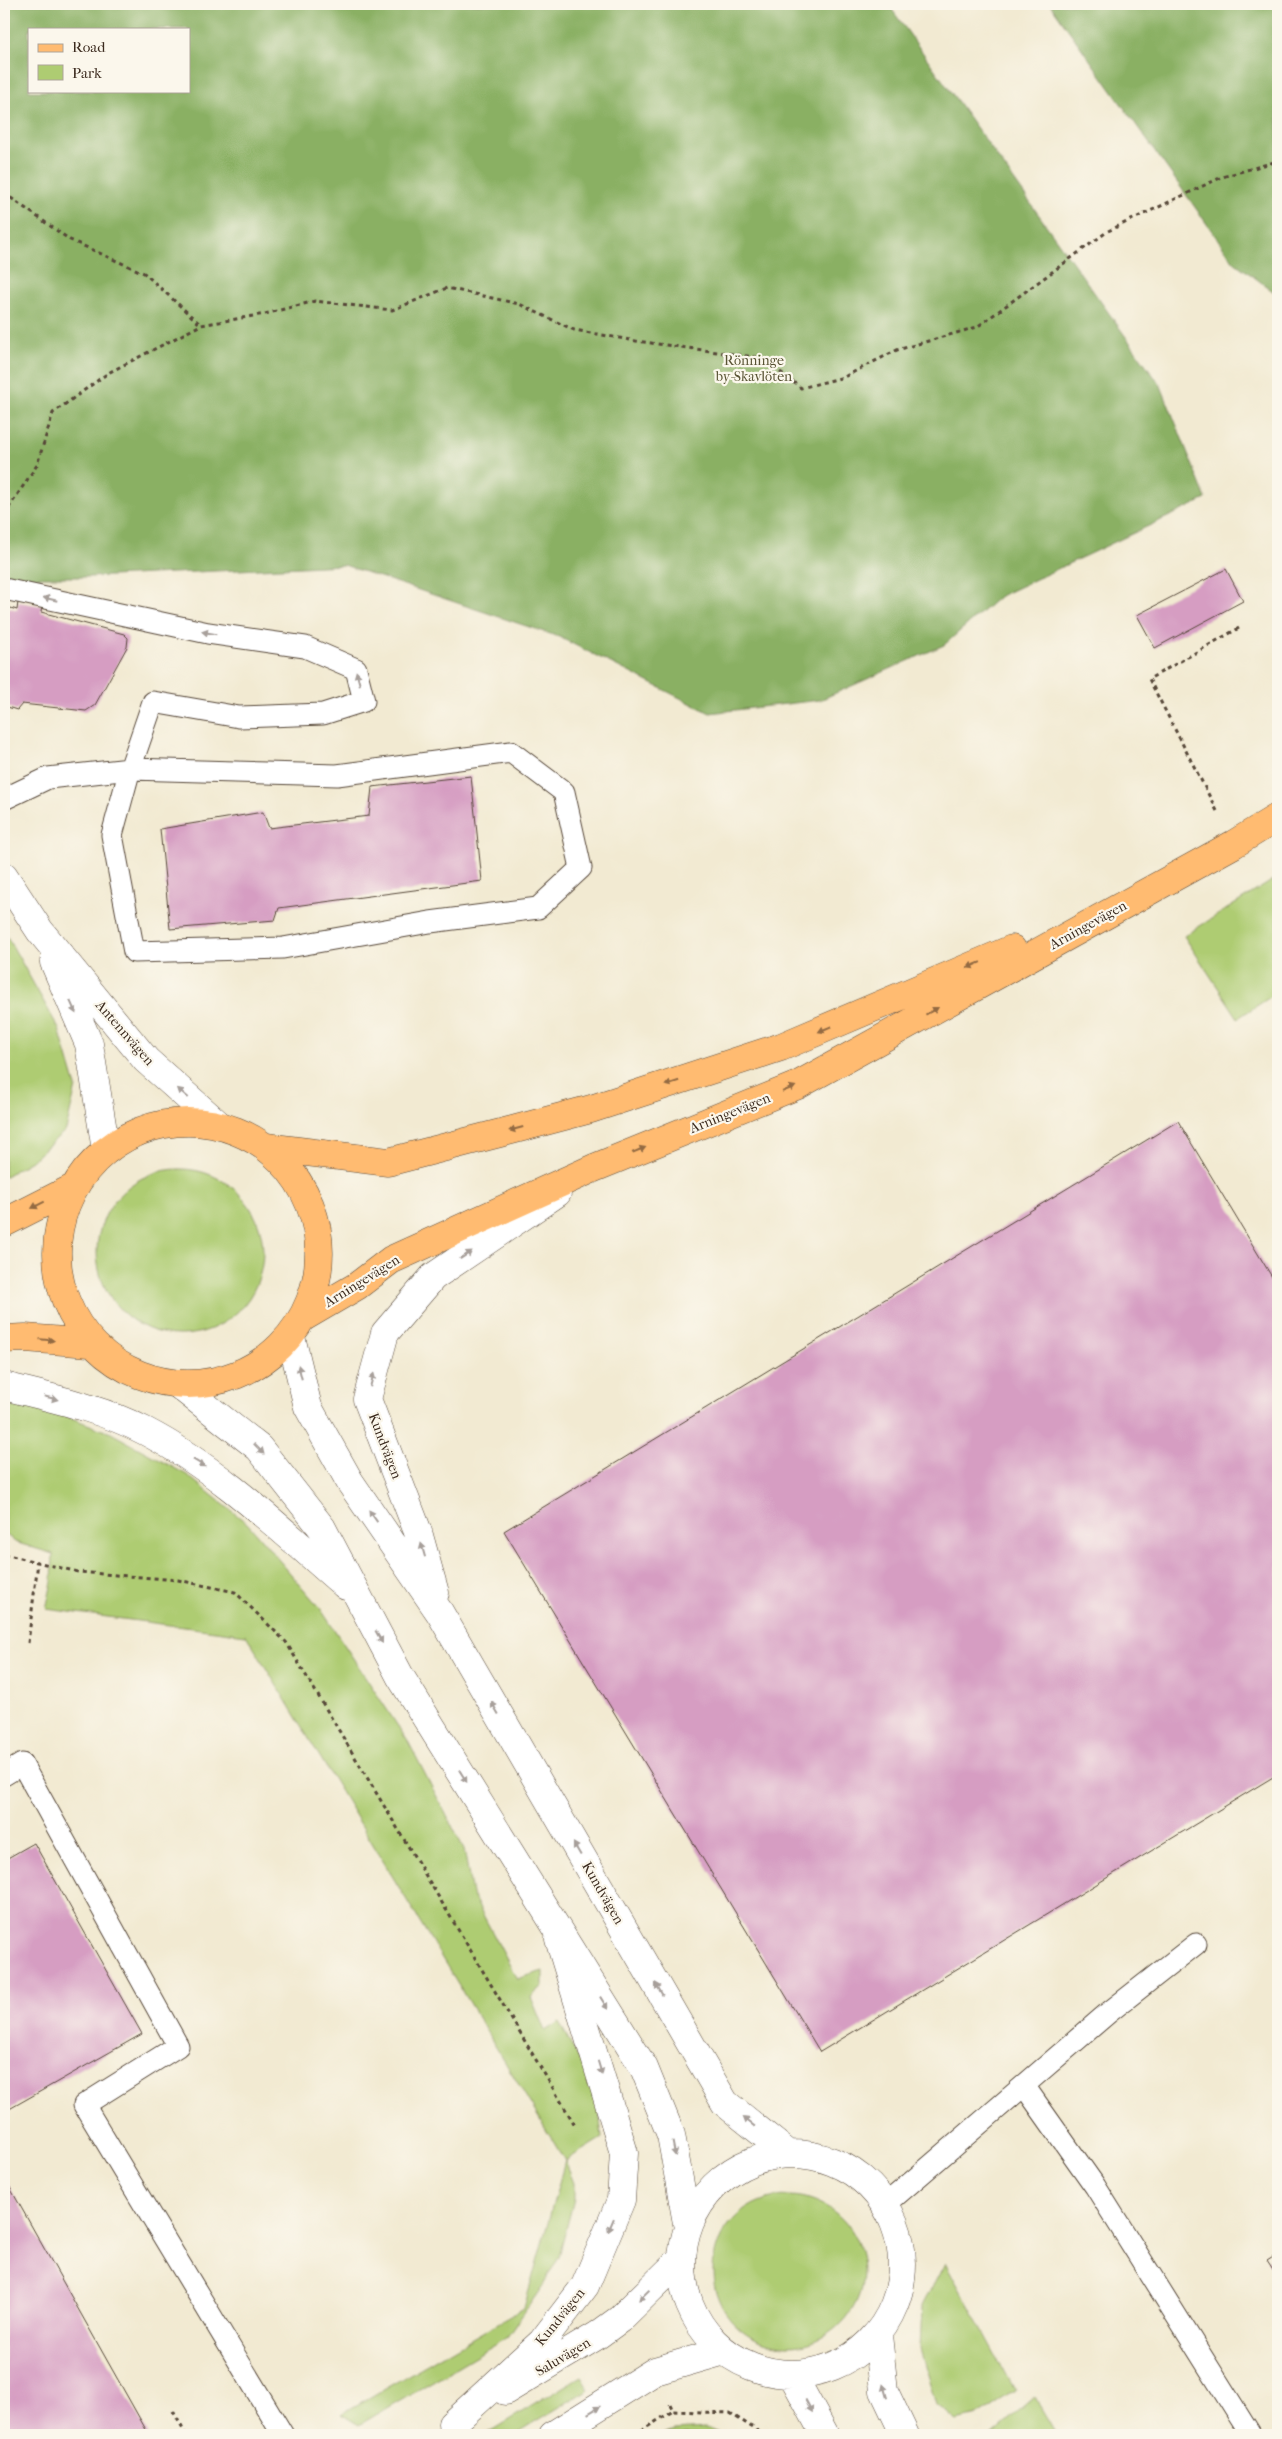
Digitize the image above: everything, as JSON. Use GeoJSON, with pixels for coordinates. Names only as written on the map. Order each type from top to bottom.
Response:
{"type":"FeatureCollection","features":[{"type":"Feature","properties":{"kind":"main road","name":"Arningevägen"},"geometry":{"type":"LineString","coordinates":[[180,1386],[221,1382],[260,1365],[298,1327],[391,1260],[594,1168],[798,1085],[1234,844],[1278,817]]}},
{"type":"Feature","properties":{"kind":"main road","name":"Arningevägen"},"geometry":{"type":"LineString","coordinates":[[266,1147],[388,1162],[591,1109],[781,1047],[1148,892]]}},
{"type":"Feature","properties":{"kind":"main road"},"geometry":{"type":"LineString","coordinates":[[180,1386],[131,1373],[90,1343],[67,1309],[56,1268],[58,1227],[73,1188],[88,1168],[106,1150],[131,1134],[160,1124],[189,1121],[219,1125],[266,1147],[299,1181],[317,1225],[319,1272],[298,1327]]}},
{"type":"Feature","properties":{"kind":"main road"},"geometry":{"type":"LineString","coordinates":[[4,1223],[73,1188]]}},
{"type":"Feature","properties":{"kind":"main road"},"geometry":{"type":"LineString","coordinates":[[4,1339],[26,1338],[90,1343]]}},
{"type":"Feature","properties":{"kind":"street","name":"Antennvägen"},"geometry":{"type":"LineString","coordinates":[[4,876],[40,931],[146,1060],[219,1125]]}},
{"type":"Feature","properties":{"kind":"street","name":"Antennvägen"},"geometry":{"type":"LineString","coordinates":[[40,931],[89,1044],[106,1150]]}},
{"type":"Feature","properties":{"kind":"street","name":"Kundvägen"},"geometry":{"type":"LineString","coordinates":[[440,1613],[418,1532],[367,1399],[385,1333],[433,1277],[594,1168]]}},
{"type":"Feature","properties":{"kind":"street","name":"Kundvägen"},"geometry":{"type":"LineString","coordinates":[[298,1327],[308,1407],[350,1482],[440,1613],[725,2103],[787,2153]]}},
{"type":"Feature","properties":{"kind":"street","name":"Kundvägen"},"geometry":{"type":"LineString","coordinates":[[4,1386],[66,1402],[144,1430],[207,1468],[356,1594]]}},
{"type":"Feature","properties":{"kind":"street","name":"Kundvägen"},"geometry":{"type":"LineString","coordinates":[[180,1386],[259,1448],[322,1528],[400,1676],[644,2068],[671,2135],[688,2223]]}},
{"type":"Feature","properties":{"kind":"street","name":"Kundvägen"},"geometry":{"type":"LineString","coordinates":[[442,2429],[542,2342],[585,2286],[621,2200],[624,2153],[600,2068],[553,1921]]}},
{"type":"Feature","properties":{"kind":"street"},"geometry":{"type":"LineString","coordinates":[[787,2153],[826,2158],[860,2176],[886,2205],[895,2224],[903,2262],[897,2300],[878,2334],[836,2365],[793,2376],[755,2370],[721,2352],[685,2300],[679,2261],[688,2223],[727,2172],[787,2153]]}},
{"type":"Feature","properties":{"kind":"street","name":"Saluvägen"},"geometry":{"type":"LineString","coordinates":[[442,2429],[598,2335],[620,2319],[679,2261]]}},
{"type":"Feature","properties":{"kind":"street"},"geometry":{"type":"LineString","coordinates":[[878,2334],[884,2391],[905,2435]]}},
{"type":"Feature","properties":{"kind":"street"},"geometry":{"type":"LineString","coordinates":[[553,2435],[655,2371],[721,2352]]}},
{"type":"Feature","properties":{"kind":"street"},"geometry":{"type":"LineString","coordinates":[[793,2376],[825,2435]]}},
{"type":"Feature","properties":{"kind":"lane"},"geometry":{"type":"LineString","coordinates":[[4,589],[199,631],[305,647],[356,668],[364,701],[323,714],[239,716],[153,702],[130,769],[112,835],[134,952],[283,948],[430,922],[538,908],[581,868],[564,792],[511,752],[338,775],[130,769],[48,778],[4,799]]}},
{"type":"Feature","properties":{"kind":"lane"},"geometry":{"type":"LineString","coordinates":[[4,1775],[22,1764],[178,2046],[84,2105],[283,2435]]}},
{"type":"Feature","properties":{"kind":"lane"},"geometry":{"type":"LineString","coordinates":[[886,2205],[1108,2014],[1196,1944]]}},
{"type":"Feature","properties":{"kind":"lane"},"geometry":{"type":"LineString","coordinates":[[1025,2087],[1095,2186],[1251,2435]]}},
{"type":"Feature","properties":{"kind":"path"},"geometry":{"type":"LineString","coordinates":[[4,515],[37,465],[54,413],[108,373],[201,324],[266,314],[315,300],[392,310],[447,288],[519,304],[574,330],[690,349],[762,358],[801,388],[844,377],[897,350],[977,327],[1108,231],[1222,177],[1278,161]]}},
{"type":"Feature","properties":{"kind":"path"},"geometry":{"type":"LineString","coordinates":[[4,193],[70,240],[144,273],[201,324]]}},
{"type":"Feature","properties":{"kind":"path"},"geometry":{"type":"LineString","coordinates":[[1234,844],[1149,679],[1239,628]]}},
{"type":"Feature","properties":{"kind":"path"},"geometry":{"type":"LineString","coordinates":[[4,1554],[78,1572],[178,1580],[235,1592],[286,1642],[579,2131]]}},
{"type":"Feature","properties":{"kind":"path"},"geometry":{"type":"LineString","coordinates":[[28,1644],[38,1562]]}},
{"type":"Feature","properties":{"kind":"path"},"geometry":{"type":"LineString","coordinates":[[655,2371],[673,2412]]}},
{"type":"Feature","properties":{"kind":"path"},"geometry":{"type":"LineString","coordinates":[[173,2411],[186,2435]]}},
{"type":"Feature","properties":{"kind":"path"},"geometry":{"type":"LineString","coordinates":[[634,2435],[673,2412],[730,2413],[764,2435]]}},
{"type":"Feature","properties":{"kind":"green space","name":"Rönninge by-Skavlöten"},"geometry":{"type":"Polygon","coordinates":[[[4,4],[888,4],[1161,386],[1206,499],[1000,596],[944,645],[820,700],[710,713],[559,637],[344,565],[90,577],[4,577],[4,4]]]}},
{"type":"Feature","properties":{"kind":"green space"},"geometry":{"type":"Polygon","coordinates":[[[1050,4],[1278,4],[1278,295],[1234,262],[1050,4]]]}},
{"type":"Feature","properties":{"kind":"green space"},"geometry":{"type":"Polygon","coordinates":[[[1278,877],[1278,992],[1238,1018],[1184,936],[1278,877]]]}},
{"type":"Feature","properties":{"kind":"green space"},"geometry":{"type":"Polygon","coordinates":[[[4,931],[59,1029],[76,1087],[66,1130],[31,1161],[4,1177],[4,931]]]}},
{"type":"Feature","properties":{"kind":"green space"},"geometry":{"type":"Polygon","coordinates":[[[180,1169],[204,1173],[219,1179],[244,1200],[253,1213],[259,1228],[263,1252],[259,1276],[253,1291],[232,1316],[219,1325],[204,1331],[180,1335],[156,1331],[141,1325],[116,1304],[107,1291],[101,1276],[97,1252],[101,1228],[107,1213],[128,1188],[141,1179],[156,1173],[180,1169]]]}},
{"type":"Feature","properties":{"kind":"green space"},"geometry":{"type":"Polygon","coordinates":[[[4,1401],[34,1404],[111,1433],[187,1475],[248,1524],[320,1608],[409,1743],[464,1849],[472,1894],[517,1979],[543,1971],[543,1986],[531,1997],[545,2031],[559,2022],[597,2092],[602,2138],[565,2161],[246,1635],[46,1609],[52,1582],[53,1554],[15,1542],[4,1533],[4,1401]]]}},
{"type":"Feature","properties":{"kind":"green space"},"geometry":{"type":"Polygon","coordinates":[[[565,2161],[574,2183],[574,2199],[559,2256],[544,2284],[507,2337],[359,2425],[341,2414],[524,2308],[565,2161]]]}},
{"type":"Feature","properties":{"kind":"green space"},"geometry":{"type":"Polygon","coordinates":[[[788,2196],[803,2197],[817,2202],[830,2208],[841,2218],[851,2229],[857,2242],[862,2256],[862,2286],[857,2300],[851,2313],[841,2324],[830,2334],[817,2340],[803,2345],[788,2346],[773,2345],[759,2340],[746,2334],[735,2324],[725,2313],[719,2300],[714,2286],[713,2271],[714,2256],[719,2242],[725,2229],[735,2218],[746,2208],[759,2202],[773,2197],[788,2196]]]}},
{"type":"Feature","properties":{"kind":"green space"},"geometry":{"type":"Polygon","coordinates":[[[945,2262],[1015,2391],[978,2416],[957,2421],[936,2405],[920,2349],[922,2306],[945,2262]]]}},
{"type":"Feature","properties":{"kind":"green space"},"geometry":{"type":"Polygon","coordinates":[[[581,2376],[589,2389],[514,2435],[484,2435],[581,2376]]]}},
{"type":"Feature","properties":{"kind":"green space"},"geometry":{"type":"Polygon","coordinates":[[[1035,2398],[1057,2435],[992,2435],[1035,2398]]]}},
{"type":"Feature","properties":{"kind":"green space"},"geometry":{"type":"Polygon","coordinates":[[[705,2428],[731,2435],[664,2435],[675,2430],[705,2428]]]}},
{"type":"Feature","properties":{"kind":"building"},"geometry":{"type":"Polygon","coordinates":[[[1226,569],[1243,601],[1155,648],[1137,615],[1226,569]]]}},
{"type":"Feature","properties":{"kind":"building"},"geometry":{"type":"Polygon","coordinates":[[[18,602],[42,606],[41,612],[124,634],[128,638],[127,647],[95,705],[86,711],[22,704],[17,710],[4,706],[4,606],[17,610],[18,602]]]}},
{"type":"Feature","properties":{"kind":"building"},"geometry":{"type":"Polygon","coordinates":[[[471,776],[482,881],[279,908],[275,920],[170,929],[160,829],[263,812],[269,828],[369,816],[372,787],[471,776]]]}},
{"type":"Feature","properties":{"kind":"building"},"geometry":{"type":"Polygon","coordinates":[[[1178,1121],[1278,1287],[1278,1774],[820,2052],[504,1531],[1178,1121]]]}},
{"type":"Feature","properties":{"kind":"building"},"geometry":{"type":"Polygon","coordinates":[[[34,1843],[142,2034],[4,2112],[4,1860],[34,1843]]]}},
{"type":"Feature","properties":{"kind":"building"},"geometry":{"type":"Polygon","coordinates":[[[4,2177],[149,2435],[4,2435],[4,2177]]]}},
{"type":"Feature","properties":{"kind":"building"},"geometry":{"type":"Polygon","coordinates":[[[1278,2254],[1278,2278],[1267,2261],[1278,2254]]]}}]}
